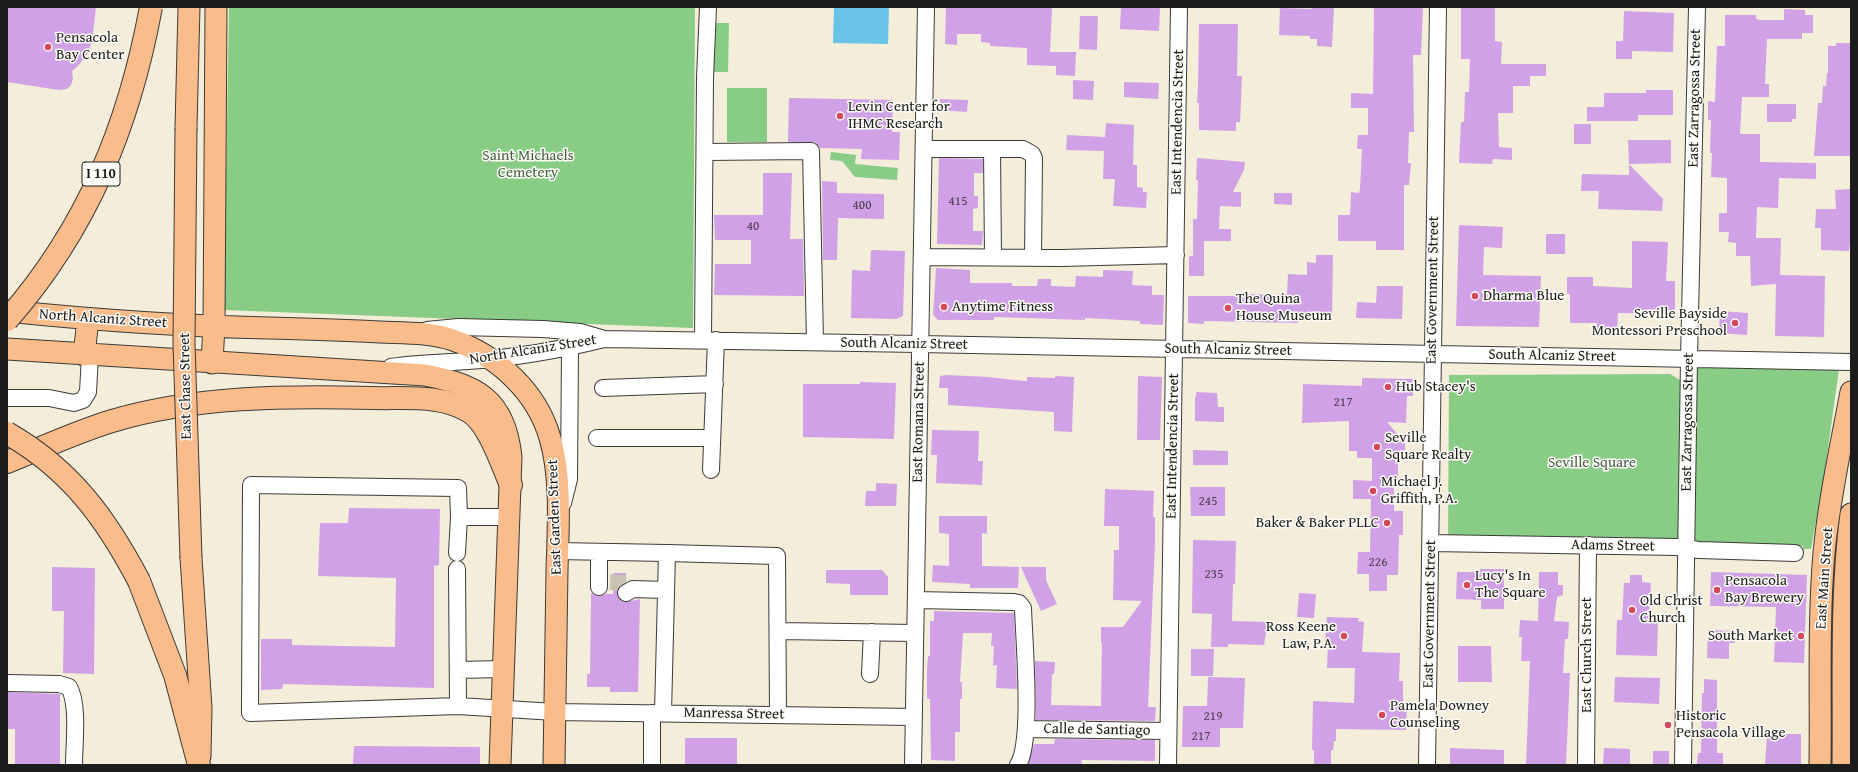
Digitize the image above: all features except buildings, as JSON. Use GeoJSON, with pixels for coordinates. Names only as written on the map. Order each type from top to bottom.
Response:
{"type":"FeatureCollection","features":[{"type":"Feature","properties":{"kind":"highway","name":"I 110"},"geometry":{"type":"LineString","coordinates":[[7,320],[33,291],[55,259],[93,191],[110,156],[131,95],[144,44],[151,7]]}},
{"type":"Feature","properties":{"kind":"highway"},"geometry":{"type":"LineString","coordinates":[[7,462],[78,432],[113,421],[143,413],[206,402],[248,398],[299,397],[436,400],[459,406],[472,413],[483,423],[511,485]]}},
{"type":"Feature","properties":{"kind":"highway"},"geometry":{"type":"LineString","coordinates":[[7,433],[45,458],[70,479],[88,500],[110,530],[139,581],[175,675],[199,765]]}},
{"type":"Feature","properties":{"kind":"main road","name":"East Chase Street"},"geometry":{"type":"LineString","coordinates":[[189,7],[186,128],[184,344],[191,558],[202,708],[199,765]]}},
{"type":"Feature","properties":{"kind":"main road","name":"East Chase Street"},"geometry":{"type":"LineString","coordinates":[[212,363],[214,326],[216,7]]}},
{"type":"Feature","properties":{"kind":"main road","name":"North Alcaniz Street"},"geometry":{"type":"LineString","coordinates":[[7,311],[88,319],[214,326],[404,333]]}},
{"type":"Feature","properties":{"kind":"main road"},"geometry":{"type":"LineString","coordinates":[[87,355],[88,319]]}},
{"type":"Feature","properties":{"kind":"main road","name":"East Garden Street"},"geometry":{"type":"LineString","coordinates":[[404,333],[454,340],[489,359],[510,373],[521,385],[534,403],[546,426],[555,464],[558,520],[554,765]]}},
{"type":"Feature","properties":{"kind":"main road","name":"North Alcaniz Street"},"geometry":{"type":"LineString","coordinates":[[7,349],[212,363],[366,371]]}},
{"type":"Feature","properties":{"kind":"main road"},"geometry":{"type":"LineString","coordinates":[[366,371],[425,375],[452,380],[476,391],[494,408],[505,426],[510,448],[511,485],[503,670],[501,760]]}},
{"type":"Feature","properties":{"kind":"main road","name":"East Main Street"},"geometry":{"type":"LineString","coordinates":[[1820,765],[1822,614],[1825,552],[1830,505],[1851,392]]}},
{"type":"Feature","properties":{"kind":"main road","name":"East Main Street"},"geometry":{"type":"LineString","coordinates":[[1843,765],[1845,600],[1848,538],[1851,514]]}},
{"type":"Feature","properties":{"kind":"street"},"geometry":{"type":"LineString","coordinates":[[708,7],[705,78],[705,152],[710,340],[715,384],[711,470]]}},
{"type":"Feature","properties":{"kind":"street","name":"East Romana Street"},"geometry":{"type":"LineString","coordinates":[[913,765],[926,7]]}},
{"type":"Feature","properties":{"kind":"street","name":"East Intendencia Street"},"geometry":{"type":"LineString","coordinates":[[1168,765],[1179,7]]}},
{"type":"Feature","properties":{"kind":"street","name":"East Government Street"},"geometry":{"type":"LineString","coordinates":[[1427,765],[1438,7]]}},
{"type":"Feature","properties":{"kind":"street","name":"East Zarragossa Street"},"geometry":{"type":"LineString","coordinates":[[1683,765],[1689,358],[1697,7]]}},
{"type":"Feature","properties":{"kind":"street"},"geometry":{"type":"LineString","coordinates":[[924,149],[1023,149],[1032,154],[1034,158],[1033,258]]}},
{"type":"Feature","properties":{"kind":"street"},"geometry":{"type":"LineString","coordinates":[[992,149],[993,257]]}},
{"type":"Feature","properties":{"kind":"street"},"geometry":{"type":"LineString","coordinates":[[705,152],[811,151],[815,342]]}},
{"type":"Feature","properties":{"kind":"street"},"geometry":{"type":"LineString","coordinates":[[922,257],[1033,258],[1176,256]]}},
{"type":"Feature","properties":{"kind":"street","name":"North Alcaniz Street"},"geometry":{"type":"LineString","coordinates":[[404,333],[458,327],[543,329],[580,332],[604,339]]}},
{"type":"Feature","properties":{"kind":"street","name":"South Alcaniz Street"},"geometry":{"type":"LineString","coordinates":[[604,339],[1432,353],[1851,362]]}},
{"type":"Feature","properties":{"kind":"street","name":"North Alcaniz Street"},"geometry":{"type":"LineString","coordinates":[[366,371],[418,363],[489,359],[570,348],[604,339]]}},
{"type":"Feature","properties":{"kind":"street"},"geometry":{"type":"LineString","coordinates":[[558,520],[569,479],[570,348]]}},
{"type":"Feature","properties":{"kind":"street"},"geometry":{"type":"LineString","coordinates":[[7,398],[49,398],[74,403],[83,400],[88,392],[87,355]]}},
{"type":"Feature","properties":{"kind":"street"},"geometry":{"type":"LineString","coordinates":[[603,388],[715,384]]}},
{"type":"Feature","properties":{"kind":"street"},"geometry":{"type":"LineString","coordinates":[[597,438],[712,438]]}},
{"type":"Feature","properties":{"kind":"street","name":"Manressa Street"},"geometry":{"type":"LineString","coordinates":[[459,516],[458,488],[251,485],[250,713],[458,706],[555,712],[914,717]]}},
{"type":"Feature","properties":{"kind":"street"},"geometry":{"type":"LineString","coordinates":[[458,706],[457,561],[459,516],[509,517]]}},
{"type":"Feature","properties":{"kind":"street","name":"Adams Street"},"geometry":{"type":"LineString","coordinates":[[1431,543],[1687,548],[1795,553]]}},
{"type":"Feature","properties":{"kind":"street","name":"East Church Street"},"geometry":{"type":"LineString","coordinates":[[1586,765],[1588,546]]}},
{"type":"Feature","properties":{"kind":"street"},"geometry":{"type":"LineString","coordinates":[[558,551],[777,556],[778,715]]}},
{"type":"Feature","properties":{"kind":"street"},"geometry":{"type":"LineString","coordinates":[[599,552],[618,588],[666,590]]}},
{"type":"Feature","properties":{"kind":"street"},"geometry":{"type":"LineString","coordinates":[[652,765],[658,713],[667,553]]}},
{"type":"Feature","properties":{"kind":"street"},"geometry":{"type":"LineString","coordinates":[[916,600],[1020,603],[1023,608],[1026,729],[1022,757],[1018,765]]}},
{"type":"Feature","properties":{"kind":"street"},"geometry":{"type":"LineString","coordinates":[[778,630],[915,633]]}},
{"type":"Feature","properties":{"kind":"street"},"geometry":{"type":"LineString","coordinates":[[870,674],[872,632]]}},
{"type":"Feature","properties":{"kind":"street"},"geometry":{"type":"LineString","coordinates":[[458,670],[503,670]]}},
{"type":"Feature","properties":{"kind":"street"},"geometry":{"type":"LineString","coordinates":[[7,683],[59,684],[69,687],[73,694],[74,765]]}},
{"type":"Feature","properties":{"kind":"street","name":"Calle de Santiago"},"geometry":{"type":"LineString","coordinates":[[1026,729],[1168,731]]}},
{"type":"Feature","properties":{"kind":"green space","name":"Saint Michaels Cemetery"},"geometry":{"type":"Polygon","coordinates":[[[229,7],[695,7],[693,328],[224,310],[229,7]]]}},
{"type":"Feature","properties":{"kind":"green space"},"geometry":{"type":"Polygon","coordinates":[[[714,23],[729,23],[728,72],[714,72],[714,23]]]}},
{"type":"Feature","properties":{"kind":"green space"},"geometry":{"type":"Polygon","coordinates":[[[727,88],[767,88],[767,142],[727,142],[727,88]]]}},
{"type":"Feature","properties":{"kind":"green space"},"geometry":{"type":"Polygon","coordinates":[[[831,152],[856,155],[855,164],[898,168],[897,180],[855,177],[842,161],[830,160],[831,152]]]}},
{"type":"Feature","properties":{"kind":"green space"},"geometry":{"type":"Polygon","coordinates":[[[1697,366],[1839,369],[1824,477],[1811,549],[1803,549],[1803,546],[1695,542],[1697,366]]]}},
{"type":"Feature","properties":{"kind":"green space","name":"Seville Square"},"geometry":{"type":"Polygon","coordinates":[[[1670,374],[1682,381],[1680,539],[1448,548],[1449,375],[1670,374]]]}},
{"type":"Feature","properties":{"kind":"water"},"geometry":{"type":"Polygon","coordinates":[[[834,7],[889,7],[888,44],[833,43],[834,7]]]}},
{"type":"Feature","properties":{"kind":"tunnel"},"geometry":{"type":"LineString","coordinates":[[610,582],[627,583]]}},
{"type":"Feature","properties":{"kind":"place","name":"Pensacola Bay Center"},"geometry":{"type":"Point","coordinates":[48,47]}},
{"type":"Feature","properties":{"kind":"place","name":"Levin Center for IHMC Research"},"geometry":{"type":"Point","coordinates":[840,116]}},
{"type":"Feature","properties":{"kind":"place","name":"Dharma Blue"},"geometry":{"type":"Point","coordinates":[1475,296]}},
{"type":"Feature","properties":{"kind":"place","name":"Anytime Fitness"},"geometry":{"type":"Point","coordinates":[944,307]}},
{"type":"Feature","properties":{"kind":"place","name":"The Quina House Museum"},"geometry":{"type":"Point","coordinates":[1228,308]}},
{"type":"Feature","properties":{"kind":"place","name":"Seville Bayside Montessori Preschool"},"geometry":{"type":"Point","coordinates":[1735,323]}},
{"type":"Feature","properties":{"kind":"place","name":"Hub Stacey's"},"geometry":{"type":"Point","coordinates":[1388,387]}},
{"type":"Feature","properties":{"kind":"place","name":"Seville Square Realty"},"geometry":{"type":"Point","coordinates":[1377,447]}},
{"type":"Feature","properties":{"kind":"place","name":"Michael J. Griffith, P.A."},"geometry":{"type":"Point","coordinates":[1373,491]}},
{"type":"Feature","properties":{"kind":"place","name":"Baker & Baker PLLC"},"geometry":{"type":"Point","coordinates":[1387,523]}},
{"type":"Feature","properties":{"kind":"place","name":"Lucy's In The Square"},"geometry":{"type":"Point","coordinates":[1467,585]}},
{"type":"Feature","properties":{"kind":"place","name":"Pensacola Bay Brewery"},"geometry":{"type":"Point","coordinates":[1717,590]}},
{"type":"Feature","properties":{"kind":"place","name":"Old Christ Church"},"geometry":{"type":"Point","coordinates":[1632,610]}},
{"type":"Feature","properties":{"kind":"place","name":"Ross Keene Law, P.A."},"geometry":{"type":"Point","coordinates":[1344,636]}},
{"type":"Feature","properties":{"kind":"place","name":"South Market"},"geometry":{"type":"Point","coordinates":[1801,636]}},
{"type":"Feature","properties":{"kind":"place","name":"Pamela Downey Counseling"},"geometry":{"type":"Point","coordinates":[1382,715]}},
{"type":"Feature","properties":{"kind":"place","name":"Historic Pensacola Village"},"geometry":{"type":"Point","coordinates":[1668,725]}}]}
